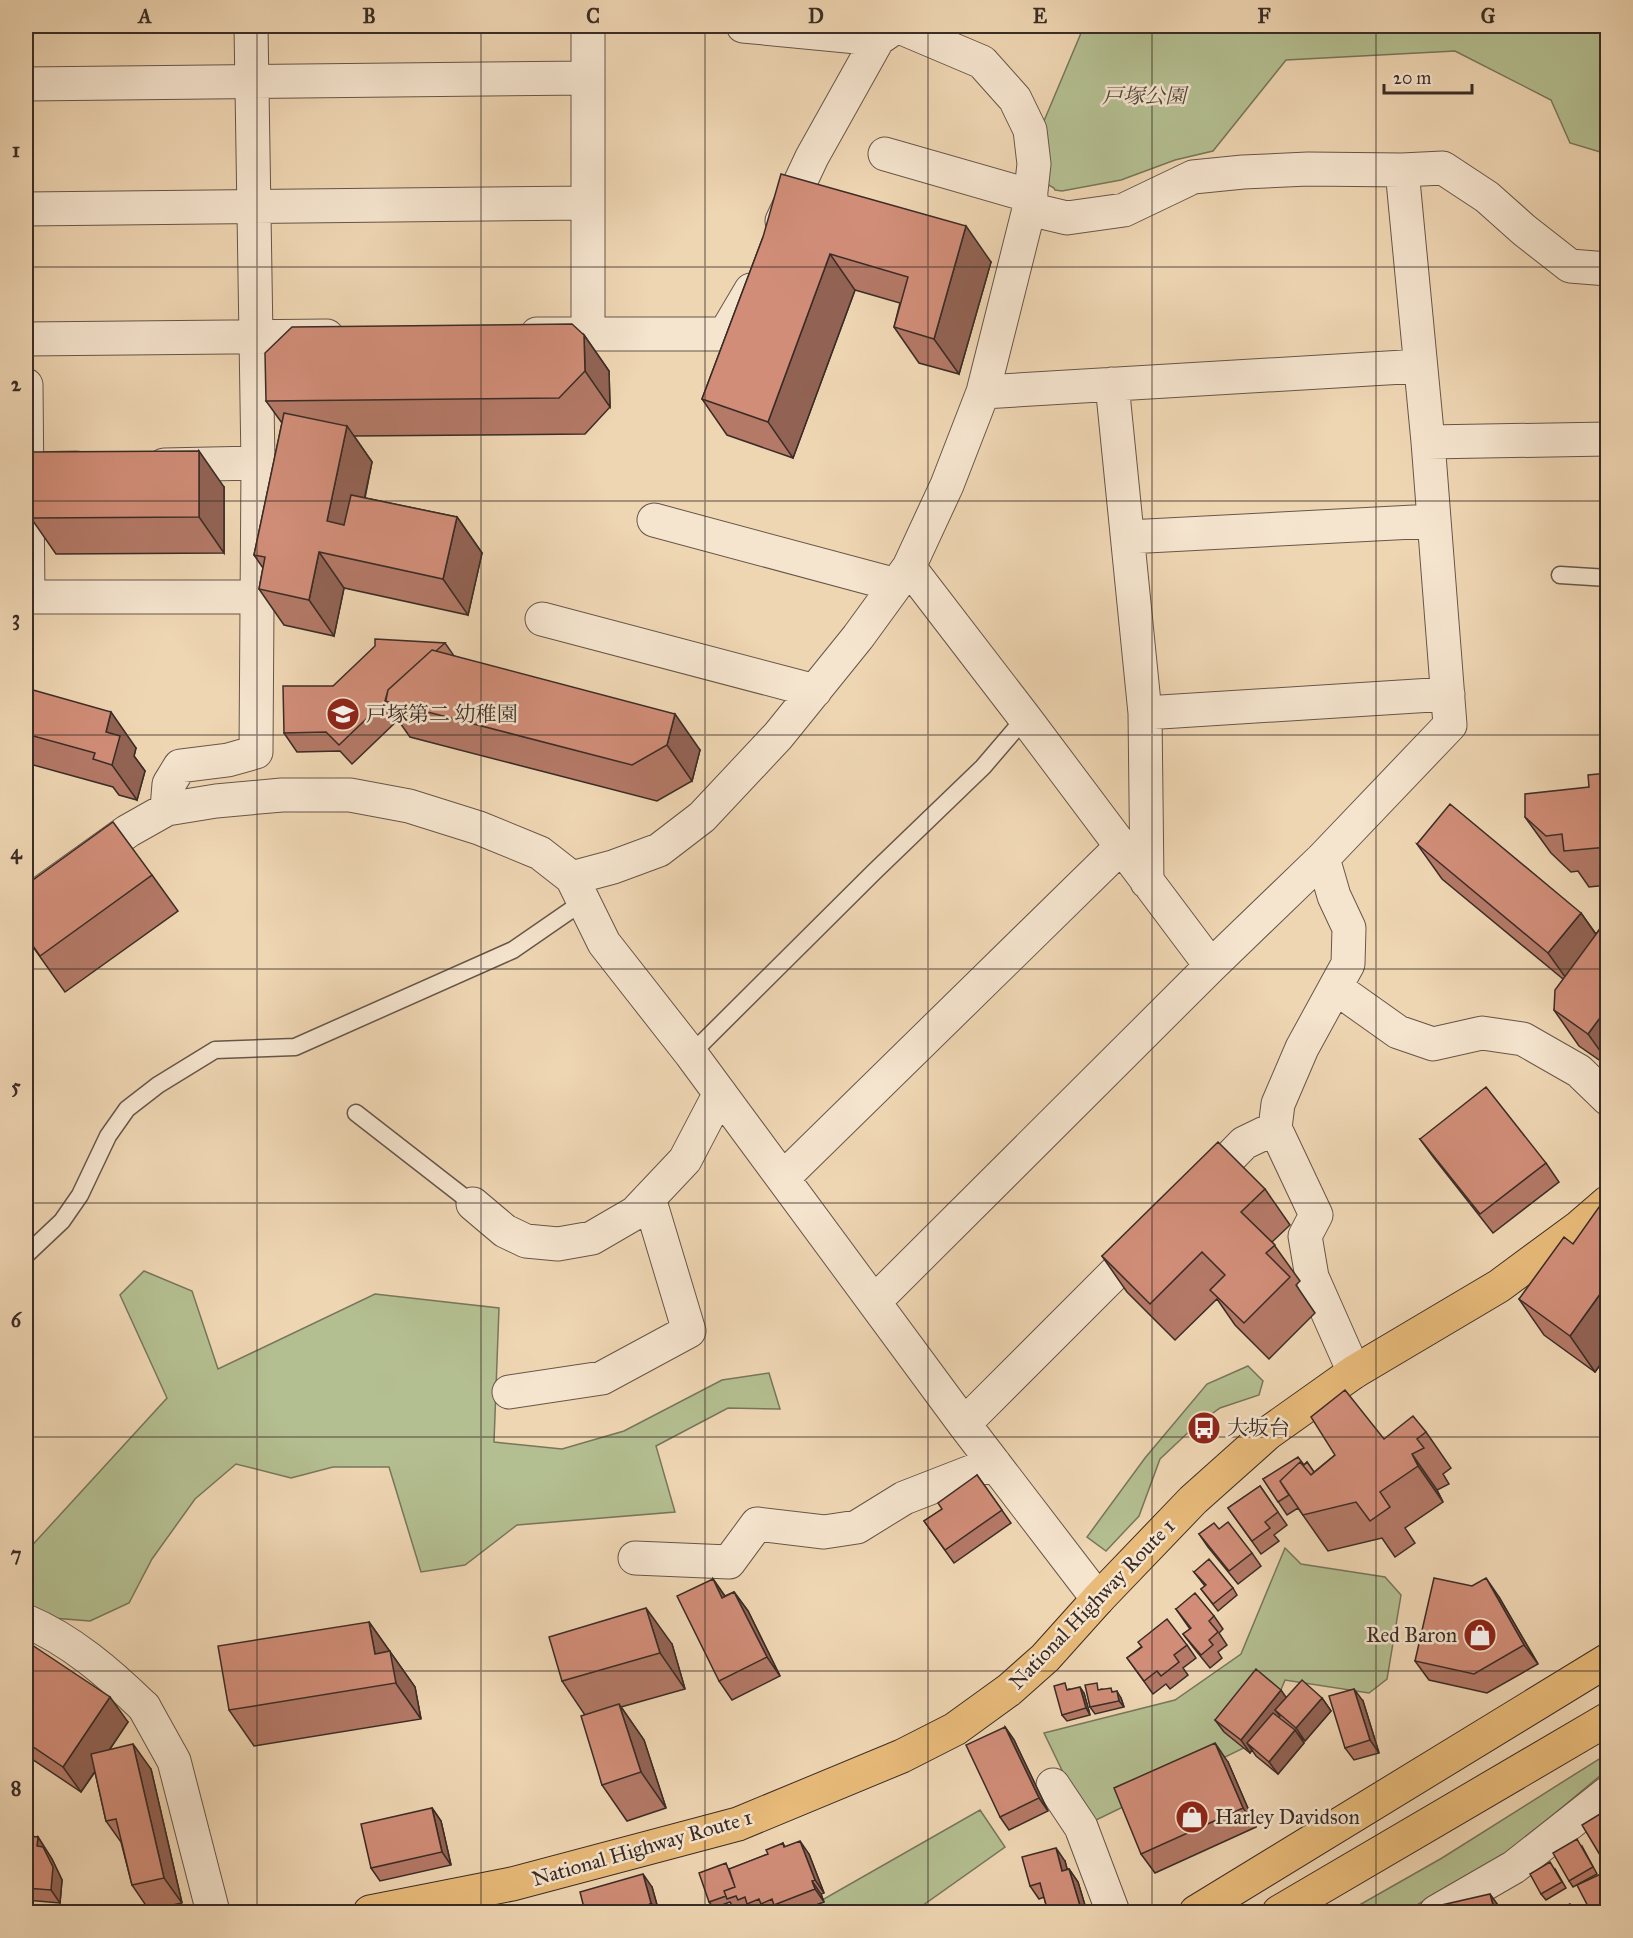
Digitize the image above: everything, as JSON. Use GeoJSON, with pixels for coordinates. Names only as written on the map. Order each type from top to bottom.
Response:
{"type":"FeatureCollection","features":[{"type":"Feature","properties":{"kind":"highway","name":"National Highway Route 1"},"geometry":{"type":"LineString","coordinates":[[370,1912],[512,1884],[738,1824],[902,1756],[955,1729],[1009,1690],[1045,1658],[1193,1500],[1268,1432],[1354,1372],[1499,1286],[1579,1227],[1608,1202]]}},
{"type":"Feature","properties":{"kind":"highway"},"geometry":{"type":"LineString","coordinates":[[1196,1912],[1608,1660]]}},
{"type":"Feature","properties":{"kind":"highway"},"geometry":{"type":"LineString","coordinates":[[1279,1912],[1608,1719]]}},
{"type":"Feature","properties":{"kind":"street"},"geometry":{"type":"LineString","coordinates":[[167,809],[169,784],[180,766],[228,760],[256,752],[258,463],[251,26]]}},
{"type":"Feature","properties":{"kind":"street"},"geometry":{"type":"LineString","coordinates":[[588,26],[588,334]]}},
{"type":"Feature","properties":{"kind":"street"},"geometry":{"type":"LineString","coordinates":[[578,890],[613,867],[658,850],[702,817],[778,736],[858,637],[903,576],[947,485],[983,392],[1030,202],[1034,164],[1030,130],[1015,99],[982,62],[890,30],[743,26]]}},
{"type":"Feature","properties":{"kind":"street"},"geometry":{"type":"LineString","coordinates":[[505,334],[725,334],[746,300],[812,157],[890,30]]}},
{"type":"Feature","properties":{"kind":"street"},"geometry":{"type":"LineString","coordinates":[[26,84],[588,78]]}},
{"type":"Feature","properties":{"kind":"street"},"geometry":{"type":"LineString","coordinates":[[885,154],[1030,202],[1067,218],[1124,210],[1193,177],[1243,171],[1443,168],[1487,197],[1570,266],[1608,269]]}},
{"type":"Feature","properties":{"kind":"street"},"geometry":{"type":"LineString","coordinates":[[874,1302],[1211,966],[1323,858],[1450,725],[1428,442],[1402,170]]}},
{"type":"Feature","properties":{"kind":"street"},"geometry":{"type":"LineString","coordinates":[[26,209],[588,203]]}},
{"type":"Feature","properties":{"kind":"street"},"geometry":{"type":"LineString","coordinates":[[26,339],[351,336]]}},
{"type":"Feature","properties":{"kind":"street"},"geometry":{"type":"LineString","coordinates":[[983,392],[1420,366]]}},
{"type":"Feature","properties":{"kind":"street"},"geometry":{"type":"LineString","coordinates":[[1112,384],[1145,712],[1147,882]]}},
{"type":"Feature","properties":{"kind":"street"},"geometry":{"type":"LineString","coordinates":[[26,385],[27,597],[258,597]]}},
{"type":"Feature","properties":{"kind":"street"},"geometry":{"type":"LineString","coordinates":[[1428,442],[1608,439]]}},
{"type":"Feature","properties":{"kind":"street"},"geometry":{"type":"LineString","coordinates":[[26,469],[258,463]]}},
{"type":"Feature","properties":{"kind":"street"},"geometry":{"type":"LineString","coordinates":[[654,520],[903,576],[1025,718],[1211,966]]}},
{"type":"Feature","properties":{"kind":"street"},"geometry":{"type":"LineString","coordinates":[[1128,537],[1433,520]]}},
{"type":"Feature","properties":{"kind":"street"},"geometry":{"type":"LineString","coordinates":[[542,619],[815,691]]}},
{"type":"Feature","properties":{"kind":"street"},"geometry":{"type":"LineString","coordinates":[[1145,712],[1448,694]]}},
{"type":"Feature","properties":{"kind":"street"},"geometry":{"type":"LineString","coordinates":[[26,904],[128,831],[167,809],[216,801],[282,795],[350,795],[409,806],[479,828],[540,853],[578,890],[604,943],[691,1054],[964,1424],[1098,1599]]}},
{"type":"Feature","properties":{"kind":"street"},"geometry":{"type":"LineString","coordinates":[[783,1178],[1121,847]]}},
{"type":"Feature","properties":{"kind":"street"},"geometry":{"type":"LineString","coordinates":[[1323,858],[1334,896],[1349,928],[1348,964],[1302,1048],[1278,1104],[1275,1128],[1316,1215],[1305,1236],[1312,1277],[1354,1372]]}},
{"type":"Feature","properties":{"kind":"street"},"geometry":{"type":"LineString","coordinates":[[1336,988],[1398,1032],[1433,1044],[1482,1033],[1523,1039],[1579,1071],[1608,1099]]}},
{"type":"Feature","properties":{"kind":"street"},"geometry":{"type":"LineString","coordinates":[[473,1204],[505,1231],[526,1240],[558,1244],[592,1238],[635,1213],[685,1160],[720,1093]]}},
{"type":"Feature","properties":{"kind":"street"},"geometry":{"type":"LineString","coordinates":[[964,1424],[1244,1143],[1275,1128]]}},
{"type":"Feature","properties":{"kind":"street"},"geometry":{"type":"LineString","coordinates":[[509,1392],[602,1378],[689,1331],[649,1198]]}},
{"type":"Feature","properties":{"kind":"street"},"geometry":{"type":"LineString","coordinates":[[635,1558],[729,1562],[757,1524],[824,1532],[857,1527],[904,1498],[994,1463]]}},
{"type":"Feature","properties":{"kind":"street"},"geometry":{"type":"LineString","coordinates":[[26,1621],[46,1629],[106,1670],[144,1707],[174,1761],[213,1912]]}},
{"type":"Feature","properties":{"kind":"street"},"geometry":{"type":"LineString","coordinates":[[1053,1785],[1080,1827],[1113,1912]]}},
{"type":"Feature","properties":{"kind":"street"},"geometry":{"type":"LineString","coordinates":[[1436,1912],[1514,1867],[1608,1793]]}},
{"type":"Feature","properties":{"kind":"lane"},"geometry":{"type":"LineString","coordinates":[[1560,575],[1608,578]]}},
{"type":"Feature","properties":{"kind":"lane"},"geometry":{"type":"LineString","coordinates":[[691,1054],[983,767],[1025,718]]}},
{"type":"Feature","properties":{"kind":"lane"},"geometry":{"type":"LineString","coordinates":[[26,1255],[62,1221],[80,1195],[108,1136],[127,1109],[158,1085],[215,1050],[295,1047],[513,950],[578,890]]}},
{"type":"Feature","properties":{"kind":"lane"},"geometry":{"type":"LineString","coordinates":[[357,1113],[473,1204]]}},
{"type":"Feature","properties":{"kind":"green space","name":"戸塚公園"},"geometry":{"type":"Polygon","coordinates":[[[1084,26],[1607,26],[1607,154],[1570,143],[1551,100],[1455,51],[1286,60],[1213,151],[1175,160],[1121,180],[1062,191],[1055,190],[1047,184],[1041,128],[1084,26]]]}},
{"type":"Feature","properties":{"kind":"green space"},"geometry":{"type":"Polygon","coordinates":[[[144,1271],[192,1291],[218,1369],[375,1294],[499,1308],[494,1442],[562,1449],[624,1431],[722,1380],[769,1373],[780,1409],[728,1408],[656,1446],[675,1512],[517,1525],[465,1565],[421,1572],[389,1467],[333,1467],[291,1478],[236,1464],[195,1499],[152,1559],[129,1603],[90,1621],[52,1618],[26,1603],[26,1552],[167,1398],[120,1295],[144,1271]]]}},
{"type":"Feature","properties":{"kind":"green space"},"geometry":{"type":"Polygon","coordinates":[[[1248,1366],[1263,1381],[1259,1395],[1220,1408],[1195,1426],[1160,1459],[1139,1516],[1106,1551],[1087,1537],[1145,1458],[1207,1384],[1248,1366]]]}},
{"type":"Feature","properties":{"kind":"green space"},"geometry":{"type":"Polygon","coordinates":[[[1285,1548],[1301,1564],[1385,1577],[1401,1595],[1387,1679],[1369,1693],[1285,1680],[1260,1740],[1088,1824],[1044,1733],[1175,1700],[1241,1654],[1285,1548]]]}},
{"type":"Feature","properties":{"kind":"green space"},"geometry":{"type":"Polygon","coordinates":[[[1607,1754],[1607,1770],[1511,1850],[1405,1912],[1347,1912],[1442,1858],[1607,1754]]]}},
{"type":"Feature","properties":{"kind":"green space"},"geometry":{"type":"Polygon","coordinates":[[[980,1810],[1005,1847],[922,1906],[925,1912],[801,1912],[980,1810]]]}},
{"type":"Feature","properties":{"kind":"building"},"geometry":{"type":"Polygon","coordinates":[[[781,174],[966,226],[934,339],[894,327],[908,277],[830,254],[768,422],[702,399],[763,237],[781,174]]]}},
{"type":"Feature","properties":{"kind":"building"},"geometry":{"type":"Polygon","coordinates":[[[572,324],[584,335],[585,371],[559,398],[266,401],[265,353],[292,327],[572,324]]]}},
{"type":"Feature","properties":{"kind":"building"},"geometry":{"type":"Polygon","coordinates":[[[284,413],[347,426],[327,521],[344,525],[351,495],[457,517],[443,579],[319,552],[309,600],[259,589],[265,557],[254,555],[284,413]]]}},
{"type":"Feature","properties":{"kind":"building"},"geometry":{"type":"Polygon","coordinates":[[[199,451],[199,517],[31,518],[31,452],[199,451]]]}},
{"type":"Feature","properties":{"kind":"building"},"geometry":{"type":"Polygon","coordinates":[[[375,639],[445,643],[436,651],[432,650],[388,690],[386,700],[339,745],[326,732],[284,733],[283,686],[333,686],[375,646],[375,639]]]}},
{"type":"Feature","properties":{"kind":"building"},"geometry":{"type":"Polygon","coordinates":[[[432,650],[675,714],[667,745],[632,765],[385,701],[388,690],[432,650]]]}},
{"type":"Feature","properties":{"kind":"building"},"geometry":{"type":"Polygon","coordinates":[[[26,688],[111,712],[106,732],[120,736],[112,765],[93,759],[95,753],[26,734],[26,688]]]}},
{"type":"Feature","properties":{"kind":"building"},"geometry":{"type":"Polygon","coordinates":[[[1608,773],[1608,847],[1564,851],[1562,834],[1546,836],[1525,817],[1525,794],[1589,787],[1588,775],[1608,773]]]}},
{"type":"Feature","properties":{"kind":"building"},"geometry":{"type":"Polygon","coordinates":[[[1450,804],[1581,913],[1548,953],[1417,844],[1450,804]]]}},
{"type":"Feature","properties":{"kind":"building"},"geometry":{"type":"Polygon","coordinates":[[[113,822],[152,875],[40,956],[26,936],[26,885],[113,822]]]}},
{"type":"Feature","properties":{"kind":"building"},"geometry":{"type":"Polygon","coordinates":[[[1608,918],[1608,1007],[1588,1034],[1554,1010],[1555,990],[1608,918]]]}},
{"type":"Feature","properties":{"kind":"building"},"geometry":{"type":"Polygon","coordinates":[[[1486,1087],[1546,1163],[1480,1214],[1420,1139],[1486,1087]]]}},
{"type":"Feature","properties":{"kind":"building"},"geometry":{"type":"Polygon","coordinates":[[[1218,1142],[1265,1189],[1241,1212],[1275,1245],[1266,1253],[1290,1277],[1244,1323],[1210,1290],[1225,1275],[1202,1252],[1150,1304],[1102,1256],[1218,1142]]]}},
{"type":"Feature","properties":{"kind":"building"},"geometry":{"type":"Polygon","coordinates":[[[1604,1200],[1608,1203],[1608,1283],[1570,1336],[1519,1299],[1564,1237],[1573,1244],[1604,1200]]]}},
{"type":"Feature","properties":{"kind":"building"},"geometry":{"type":"Polygon","coordinates":[[[1345,1390],[1384,1439],[1413,1416],[1426,1432],[1417,1439],[1424,1448],[1412,1454],[1418,1466],[1380,1492],[1390,1507],[1370,1521],[1356,1502],[1303,1515],[1280,1481],[1300,1462],[1311,1475],[1335,1455],[1311,1417],[1345,1390]]]}},
{"type":"Feature","properties":{"kind":"building"},"geometry":{"type":"Polygon","coordinates":[[[1298,1457],[1304,1465],[1307,1462],[1314,1472],[1311,1475],[1300,1462],[1280,1481],[1289,1495],[1278,1502],[1263,1479],[1298,1457]]]}},
{"type":"Feature","properties":{"kind":"building"},"geometry":{"type":"Polygon","coordinates":[[[977,1475],[1002,1510],[945,1550],[924,1521],[942,1509],[938,1503],[977,1475]]]}},
{"type":"Feature","properties":{"kind":"building"},"geometry":{"type":"Polygon","coordinates":[[[1260,1486],[1278,1512],[1265,1522],[1270,1528],[1252,1541],[1228,1508],[1260,1486]]]}},
{"type":"Feature","properties":{"kind":"building"},"geometry":{"type":"Polygon","coordinates":[[[1228,1522],[1252,1553],[1229,1571],[1199,1534],[1214,1523],[1219,1529],[1228,1522]]]}},
{"type":"Feature","properties":{"kind":"building"},"geometry":{"type":"Polygon","coordinates":[[[1608,1526],[1608,1543],[1600,1530],[1608,1526]]]}},
{"type":"Feature","properties":{"kind":"building"},"geometry":{"type":"Polygon","coordinates":[[[1209,1559],[1233,1588],[1213,1604],[1201,1589],[1206,1585],[1194,1572],[1209,1559]]]}},
{"type":"Feature","properties":{"kind":"building","name":"Red Baron"},"geometry":{"type":"Polygon","coordinates":[[[1434,1578],[1472,1586],[1486,1578],[1524,1645],[1474,1674],[1415,1661],[1434,1578]]]}},
{"type":"Feature","properties":{"kind":"building"},"geometry":{"type":"Polygon","coordinates":[[[713,1579],[722,1598],[734,1592],[767,1657],[719,1681],[677,1596],[713,1579]]]}},
{"type":"Feature","properties":{"kind":"building"},"geometry":{"type":"Polygon","coordinates":[[[1195,1593],[1214,1616],[1209,1621],[1218,1632],[1209,1640],[1213,1645],[1201,1655],[1183,1634],[1191,1628],[1176,1609],[1195,1593]]]}},
{"type":"Feature","properties":{"kind":"building"},"geometry":{"type":"Polygon","coordinates":[[[646,1608],[660,1653],[562,1681],[549,1637],[646,1608]]]}},
{"type":"Feature","properties":{"kind":"building"},"geometry":{"type":"Polygon","coordinates":[[[1167,1619],[1187,1645],[1174,1655],[1179,1662],[1161,1676],[1157,1671],[1144,1681],[1127,1658],[1142,1647],[1138,1642],[1167,1619]]]}},
{"type":"Feature","properties":{"kind":"building"},"geometry":{"type":"Polygon","coordinates":[[[369,1622],[375,1654],[390,1651],[396,1683],[229,1710],[218,1646],[369,1622]]]}},
{"type":"Feature","properties":{"kind":"building"},"geometry":{"type":"Polygon","coordinates":[[[26,1641],[110,1697],[63,1767],[26,1742],[26,1641]]]}},
{"type":"Feature","properties":{"kind":"building"},"geometry":{"type":"Polygon","coordinates":[[[1256,1669],[1281,1690],[1241,1740],[1215,1720],[1256,1669]]]}},
{"type":"Feature","properties":{"kind":"building"},"geometry":{"type":"Polygon","coordinates":[[[1302,1680],[1322,1698],[1296,1728],[1275,1710],[1302,1680]]]}},
{"type":"Feature","properties":{"kind":"building"},"geometry":{"type":"Polygon","coordinates":[[[1065,1683],[1067,1690],[1080,1687],[1086,1708],[1062,1715],[1054,1686],[1065,1683]]]}},
{"type":"Feature","properties":{"kind":"building"},"geometry":{"type":"Polygon","coordinates":[[[1097,1683],[1098,1690],[1111,1688],[1112,1692],[1117,1691],[1119,1701],[1090,1707],[1085,1685],[1097,1683]]]}},
{"type":"Feature","properties":{"kind":"building"},"geometry":{"type":"Polygon","coordinates":[[[1354,1689],[1370,1740],[1345,1748],[1329,1696],[1354,1689]]]}},
{"type":"Feature","properties":{"kind":"building"},"geometry":{"type":"Polygon","coordinates":[[[619,1704],[641,1772],[602,1785],[581,1716],[619,1704]]]}},
{"type":"Feature","properties":{"kind":"building"},"geometry":{"type":"Polygon","coordinates":[[[1273,1713],[1295,1730],[1269,1762],[1247,1743],[1273,1713]]]}},
{"type":"Feature","properties":{"kind":"building"},"geometry":{"type":"Polygon","coordinates":[[[1005,1727],[1039,1798],[1000,1817],[966,1745],[1005,1727]]]}},
{"type":"Feature","properties":{"kind":"building","name":"Harley Davidson"},"geometry":{"type":"Polygon","coordinates":[[[1215,1743],[1243,1808],[1141,1854],[1114,1788],[1215,1743]]]}},
{"type":"Feature","properties":{"kind":"building"},"geometry":{"type":"Polygon","coordinates":[[[133,1744],[164,1878],[132,1885],[116,1819],[106,1821],[91,1754],[133,1744]]]}},
{"type":"Feature","properties":{"kind":"building"},"geometry":{"type":"Polygon","coordinates":[[[432,1808],[442,1852],[371,1868],[361,1824],[432,1808]]]}},
{"type":"Feature","properties":{"kind":"building"},"geometry":{"type":"Polygon","coordinates":[[[1608,1809],[1608,1858],[1603,1860],[1582,1825],[1608,1809]]]}},
{"type":"Feature","properties":{"kind":"building"},"geometry":{"type":"Polygon","coordinates":[[[26,1836],[38,1837],[37,1846],[43,1847],[53,1867],[51,1890],[26,1888],[26,1836]]]}},
{"type":"Feature","properties":{"kind":"building"},"geometry":{"type":"Polygon","coordinates":[[[1577,1839],[1593,1867],[1569,1881],[1553,1853],[1577,1839]]]}},
{"type":"Feature","properties":{"kind":"building"},"geometry":{"type":"Polygon","coordinates":[[[800,1841],[815,1880],[812,1881],[815,1889],[774,1905],[772,1899],[761,1904],[759,1899],[747,1904],[745,1897],[738,1900],[736,1896],[727,1899],[724,1891],[735,1887],[729,1869],[768,1854],[766,1850],[783,1843],[784,1847],[800,1841]]]}},
{"type":"Feature","properties":{"kind":"building"},"geometry":{"type":"Polygon","coordinates":[[[1056,1848],[1062,1871],[1069,1869],[1081,1909],[1070,1912],[1048,1912],[1040,1883],[1030,1886],[1022,1857],[1056,1848]]]}},
{"type":"Feature","properties":{"kind":"building"},"geometry":{"type":"Polygon","coordinates":[[[1550,1862],[1562,1882],[1541,1894],[1530,1874],[1550,1862]]]}},
{"type":"Feature","properties":{"kind":"building"},"geometry":{"type":"Polygon","coordinates":[[[726,1863],[735,1887],[724,1891],[726,1896],[709,1902],[699,1873],[726,1863]]]}},
{"type":"Feature","properties":{"kind":"building"},"geometry":{"type":"Polygon","coordinates":[[[1603,1873],[1608,1883],[1608,1912],[1591,1912],[1577,1885],[1603,1873]]]}},
{"type":"Feature","properties":{"kind":"building"},"geometry":{"type":"Polygon","coordinates":[[[643,1874],[651,1903],[638,1912],[585,1912],[580,1892],[643,1874]]]}},
{"type":"Feature","properties":{"kind":"building"},"geometry":{"type":"Polygon","coordinates":[[[1490,1894],[1495,1912],[1411,1912],[1490,1894]]]}},
{"type":"Feature","properties":{"kind":"building"},"geometry":{"type":"Polygon","coordinates":[[[1570,1904],[1574,1909],[1581,1905],[1585,1912],[1553,1912],[1570,1904]]]}},
{"type":"Feature","properties":{"kind":"place","name":"戸塚第二 幼稚園"},"geometry":{"type":"Point","coordinates":[343,714]}},
{"type":"Feature","properties":{"kind":"place","name":"大坂台"},"geometry":{"type":"Point","coordinates":[1204,1428]}},
{"type":"Feature","properties":{"kind":"place","name":"Red Baron"},"geometry":{"type":"Point","coordinates":[1480,1635]}},
{"type":"Feature","properties":{"kind":"place","name":"Harley Davidson"},"geometry":{"type":"Point","coordinates":[1192,1817]}}]}
